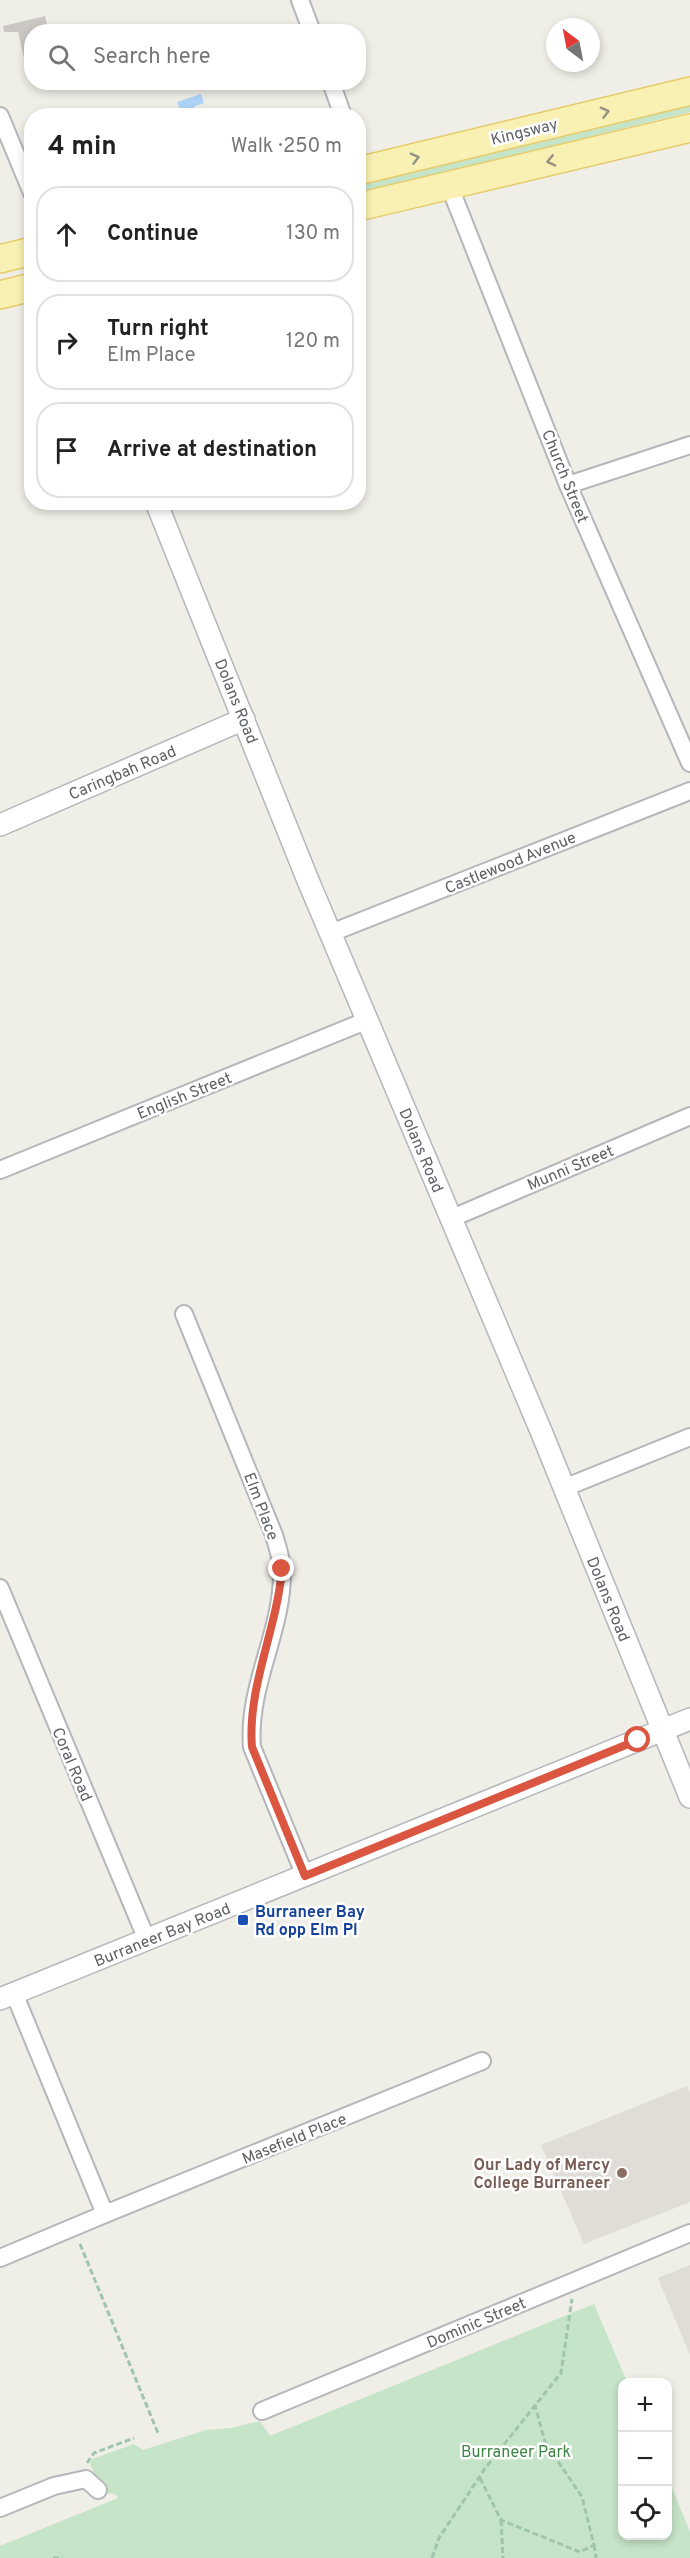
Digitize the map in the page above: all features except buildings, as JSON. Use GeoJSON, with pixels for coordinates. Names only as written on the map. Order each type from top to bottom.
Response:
{"type":"FeatureCollection","features":[{"type":"Feature","properties":{"kind":"main road","name":"Kingsway"},"geometry":{"type":"LineString","coordinates":[[366,165],[690,91]]}},
{"type":"Feature","properties":{"kind":"main road"},"geometry":{"type":"LineString","coordinates":[[366,205],[690,128]]}},
{"type":"Feature","properties":{"kind":"main road"},"geometry":{"type":"LineString","coordinates":[[0,259],[24,253]]}},
{"type":"Feature","properties":{"kind":"main road"},"geometry":{"type":"LineString","coordinates":[[0,295],[24,289]]}},
{"type":"Feature","properties":{"kind":"street"},"geometry":{"type":"LineString","coordinates":[[300,0],[309,24]]}},
{"type":"Feature","properties":{"kind":"street"},"geometry":{"type":"LineString","coordinates":[[334,90],[340,108]]}},
{"type":"Feature","properties":{"kind":"street"},"geometry":{"type":"LineString","coordinates":[[0,116],[24,174]]}},
{"type":"Feature","properties":{"kind":"street","name":"Church Street"},"geometry":{"type":"LineString","coordinates":[[449,185],[568,485],[690,763]]}},
{"type":"Feature","properties":{"kind":"street"},"geometry":{"type":"LineString","coordinates":[[568,485],[690,445]]}},
{"type":"Feature","properties":{"kind":"street","name":"Dolans Road"},"geometry":{"type":"LineString","coordinates":[[159,510],[331,933],[564,1488],[690,1797]]}},
{"type":"Feature","properties":{"kind":"street","name":"Caringbah Road"},"geometry":{"type":"LineString","coordinates":[[0,825],[244,719]]}},
{"type":"Feature","properties":{"kind":"street","name":"Castlewood Avenue"},"geometry":{"type":"LineString","coordinates":[[331,933],[690,790]]}},
{"type":"Feature","properties":{"kind":"street","name":"English Street"},"geometry":{"type":"LineString","coordinates":[[0,1170],[368,1020]]}},
{"type":"Feature","properties":{"kind":"street","name":"Munni Street"},"geometry":{"type":"LineString","coordinates":[[450,1218],[690,1116]]}},
{"type":"Feature","properties":{"kind":"street","name":"Elm Place"},"geometry":{"type":"LineString","coordinates":[[184,1314],[274,1535],[282,1569],[279,1600],[254,1698],[250,1725],[252,1747],[305,1876]]}},
{"type":"Feature","properties":{"kind":"street"},"geometry":{"type":"LineString","coordinates":[[564,1488],[690,1437]]}},
{"type":"Feature","properties":{"kind":"street","name":"Coral Road"},"geometry":{"type":"LineString","coordinates":[[0,1588],[147,1940]]}},
{"type":"Feature","properties":{"kind":"street","name":"Burraneer Bay Road"},"geometry":{"type":"LineString","coordinates":[[7,1996],[690,1719]]}},
{"type":"Feature","properties":{"kind":"street"},"geometry":{"type":"LineString","coordinates":[[7,1996],[105,2214]]}},
{"type":"Feature","properties":{"kind":"street","name":"Masefield Place"},"geometry":{"type":"LineString","coordinates":[[0,2258],[482,2061]]}},
{"type":"Feature","properties":{"kind":"street","name":"Dominic Street"},"geometry":{"type":"LineString","coordinates":[[262,2410],[690,2233]]}},
{"type":"Feature","properties":{"kind":"street"},"geometry":{"type":"LineString","coordinates":[[0,2508],[54,2486],[90,2478]]}},
{"type":"Feature","properties":{"kind":"path"},"geometry":{"type":"LineString","coordinates":[[72,2228],[158,2433]]}},
{"type":"Feature","properties":{"kind":"path"},"geometry":{"type":"LineString","coordinates":[[432,2558],[439,2538],[479,2477],[561,2373],[575,2280]]}},
{"type":"Feature","properties":{"kind":"path"},"geometry":{"type":"LineString","coordinates":[[535,2405],[545,2442],[582,2497],[596,2558]]}},
{"type":"Feature","properties":{"kind":"path"},"geometry":{"type":"LineString","coordinates":[[90,2478],[94,2454],[134,2438]]}},
{"type":"Feature","properties":{"kind":"path"},"geometry":{"type":"LineString","coordinates":[[479,2477],[501,2520],[503,2558]]}},
{"type":"Feature","properties":{"kind":"path"},"geometry":{"type":"LineString","coordinates":[[501,2520],[580,2552],[594,2546]]}},
{"type":"Feature","properties":{"kind":"path"},"geometry":{"type":"LineString","coordinates":[[53,2558],[63,2558]]}},
{"type":"Feature","properties":{"kind":"shaded area","name":"Our Lady of Mercy College Burraneer"},"geometry":{"type":"Polygon","coordinates":[[[687,2086],[690,2093],[690,2202],[584,2244],[541,2145],[687,2086]]]}},
{"type":"Feature","properties":{"kind":"shaded area"},"geometry":{"type":"Polygon","coordinates":[[[690,2265],[690,2355],[658,2278],[690,2265]]]}},
{"type":"Feature","properties":{"kind":"green space"},"geometry":{"type":"Polygon","coordinates":[[[690,103],[690,112],[366,192],[366,183],[690,103]]]}},
{"type":"Feature","properties":{"kind":"green space","name":"Burraneer Park"},"geometry":{"type":"Polygon","coordinates":[[[594,2304],[625,2378],[618,2378],[618,2540],[672,2540],[672,2488],[690,2532],[690,2558],[0,2558],[0,2546],[118,2498],[115,2494],[103,2493],[90,2464],[92,2459],[134,2444],[143,2450],[206,2430],[231,2428],[260,2421],[270,2436],[594,2304]]]}},
{"type":"Feature","properties":{"kind":"water"},"geometry":{"type":"Polygon","coordinates":[[[201,94],[204,103],[193,108],[179,108],[177,102],[201,94]]]}},
{"type":"Feature","properties":{"kind":"place","name":"Burraneer Bay Rd opp Elm Pl"},"geometry":{"type":"Point","coordinates":[243,1920]}},
{"type":"Feature","properties":{"kind":"place","name":"Our Lady of Mercy College Burraneer"},"geometry":{"type":"Point","coordinates":[622,2173]}},
{"type":"Feature","properties":{"kind":"route"},"geometry":{"type":"LineString","coordinates":[[282,1569],[279,1600],[254,1698],[250,1725],[252,1747],[305,1876],[638,1740]]}}]}
